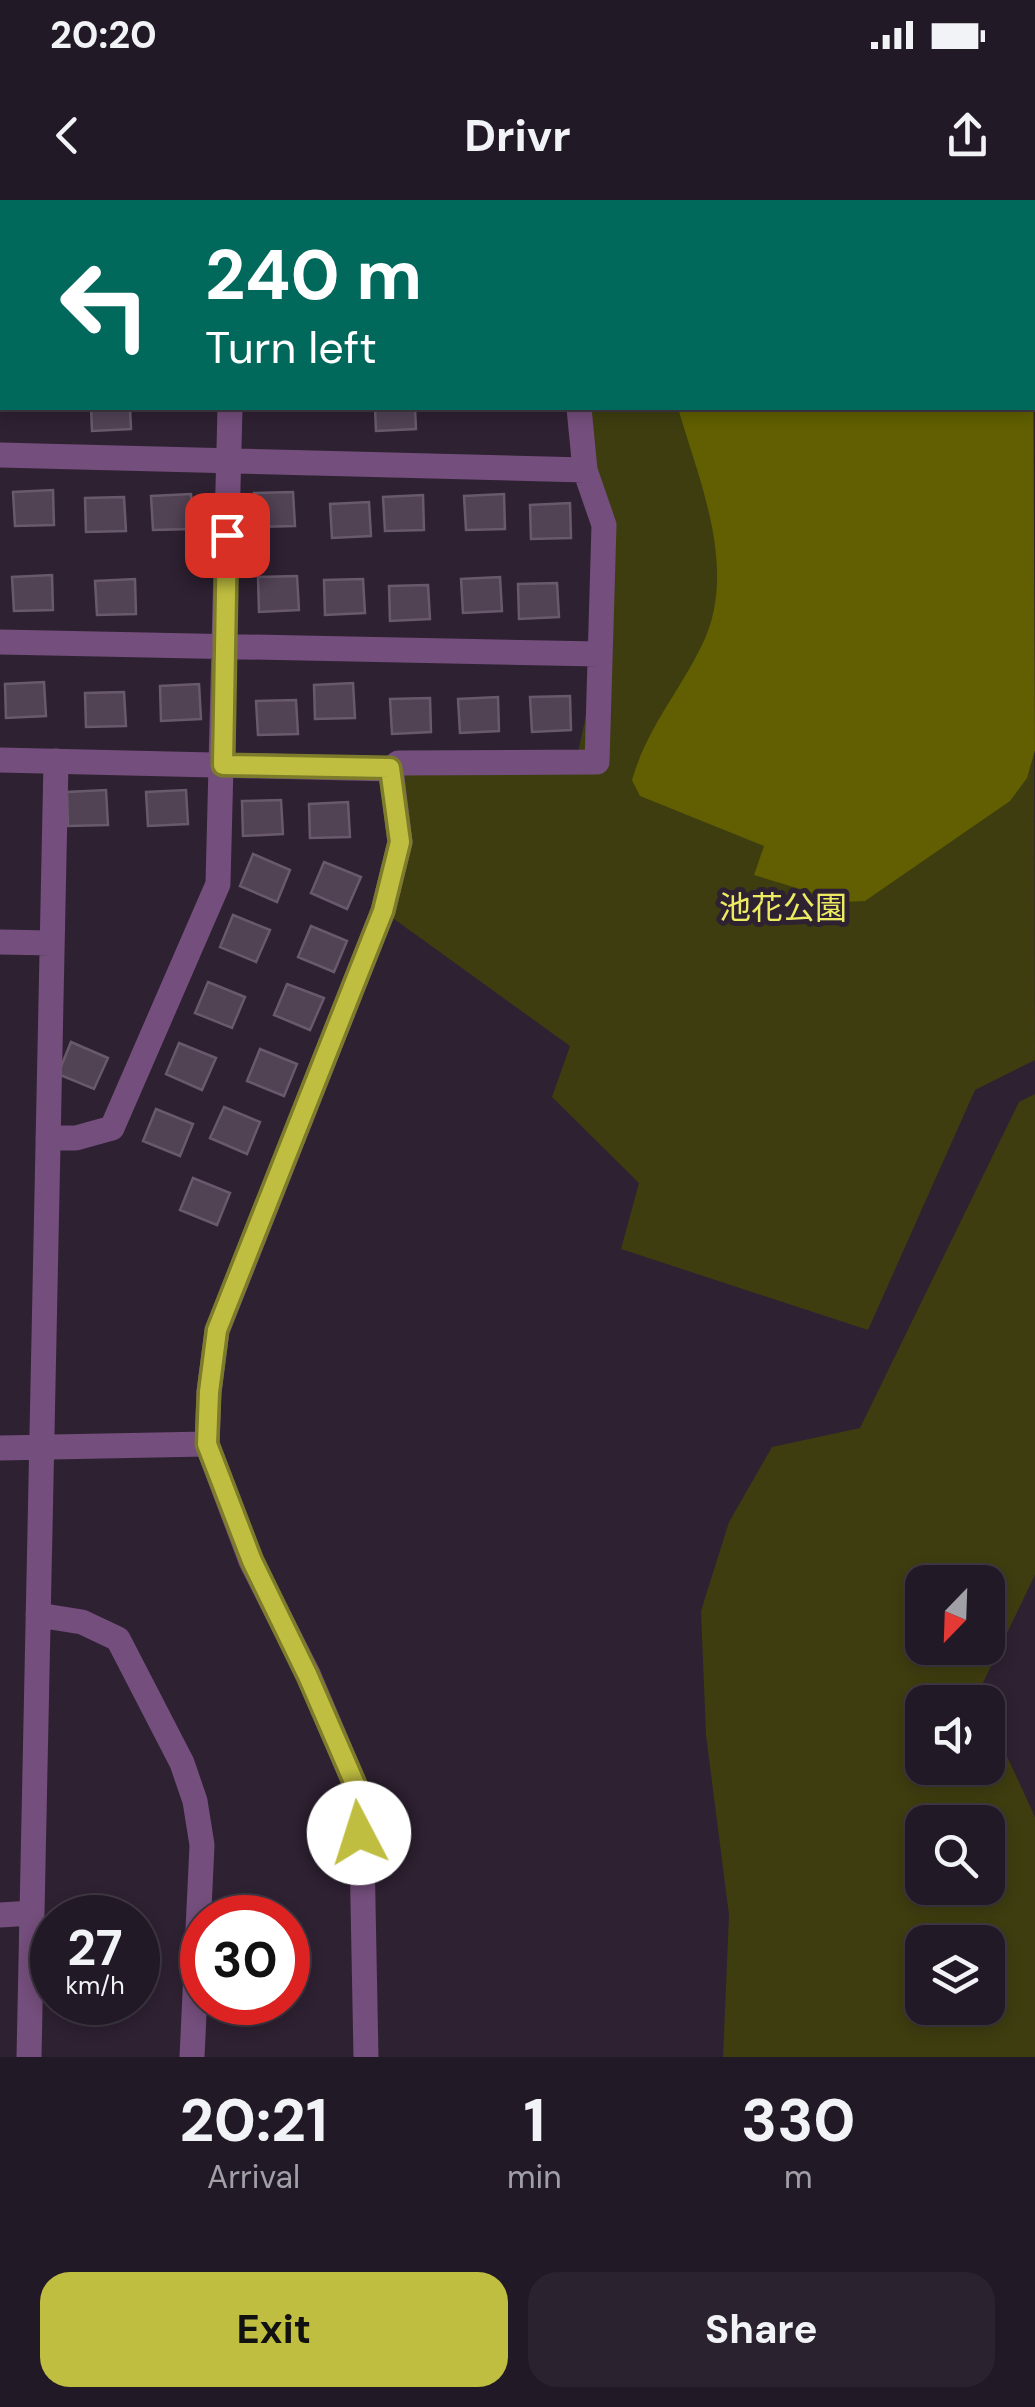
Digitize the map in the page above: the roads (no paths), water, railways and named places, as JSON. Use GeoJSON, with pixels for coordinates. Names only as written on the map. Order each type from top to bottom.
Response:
{"type":"FeatureCollection","features":[{"type":"Feature","properties":{"kind":"street"},"geometry":{"type":"LineString","coordinates":[[48,1138],[76,1138],[112,1128],[218,884],[230,410]]}},
{"type":"Feature","properties":{"kind":"street"},"geometry":{"type":"LineString","coordinates":[[0,760],[390,768],[398,762],[596,762],[604,526],[585,470],[578,410]]}},
{"type":"Feature","properties":{"kind":"street"},"geometry":{"type":"LineString","coordinates":[[0,455],[585,470]]}},
{"type":"Feature","properties":{"kind":"street"},"geometry":{"type":"LineString","coordinates":[[0,642],[599,654]]}},
{"type":"Feature","properties":{"kind":"street"},"geometry":{"type":"LineString","coordinates":[[32,1895],[56,761]]}},
{"type":"Feature","properties":{"kind":"street"},"geometry":{"type":"LineString","coordinates":[[366,2057],[361,1798],[252,1561],[207,1444],[217,1330],[383,911],[400,842],[390,768]]}},
{"type":"Feature","properties":{"kind":"street"},"geometry":{"type":"LineString","coordinates":[[0,942],[52,943]]}},
{"type":"Feature","properties":{"kind":"street"},"geometry":{"type":"LineString","coordinates":[[0,1448],[207,1444]]}},
{"type":"Feature","properties":{"kind":"street"},"geometry":{"type":"LineString","coordinates":[[38,1615],[82,1622],[118,1639],[182,1764],[195,1801],[202,1844],[192,2057]]}},
{"type":"Feature","properties":{"kind":"street"},"geometry":{"type":"LineString","coordinates":[[0,1915],[30,1913]]}},
{"type":"Feature","properties":{"kind":"street"},"geometry":{"type":"LineString","coordinates":[[29,2057],[30,2009]]}},
{"type":"Feature","properties":{"kind":"park label","name":"池花公園"},"geometry":{"type":"Point","coordinates":[783,908]}}]}
